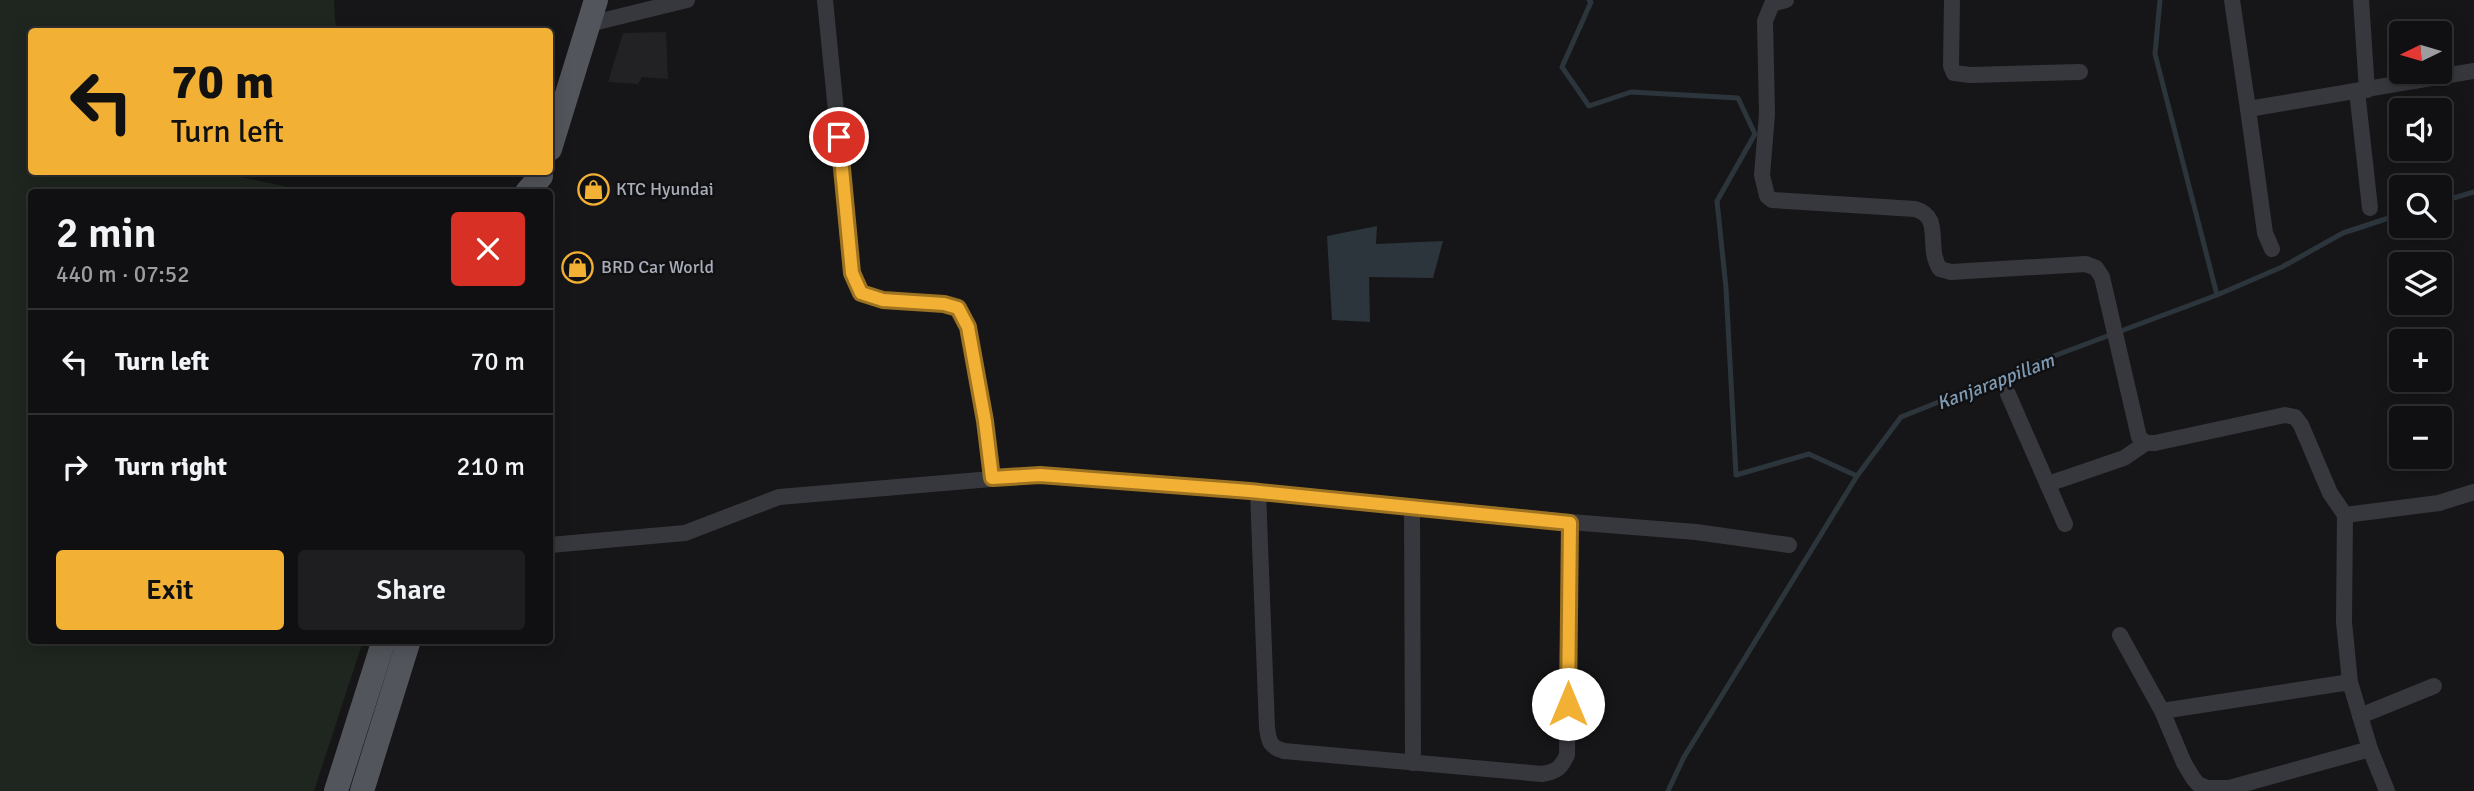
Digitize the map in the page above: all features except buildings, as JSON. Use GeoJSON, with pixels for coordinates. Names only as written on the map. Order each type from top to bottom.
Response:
{"type":"FeatureCollection","features":[{"type":"Feature","properties":{"kind":"main road"},"geometry":{"type":"LineString","coordinates":[[553,139],[596,0]]}},
{"type":"Feature","properties":{"kind":"main road"},"geometry":{"type":"LineString","coordinates":[[336,791],[383,644]]}},
{"type":"Feature","properties":{"kind":"main road"},"geometry":{"type":"LineString","coordinates":[[362,791],[409,644]]}},
{"type":"Feature","properties":{"kind":"street"},"geometry":{"type":"LineString","coordinates":[[589,24],[687,0]]}},
{"type":"Feature","properties":{"kind":"street"},"geometry":{"type":"LineString","coordinates":[[825,0],[852,273],[861,293],[883,300],[944,304],[958,308],[968,327],[992,478]]}},
{"type":"Feature","properties":{"kind":"street"},"geometry":{"type":"LineString","coordinates":[[1786,0],[1772,4],[1765,21],[1767,114],[1762,175],[1767,196],[1772,200],[1925,211],[1931,217],[1934,261],[1940,269],[1951,272],[2086,264],[2096,268],[2102,277],[2139,438],[2146,443]]}},
{"type":"Feature","properties":{"kind":"street"},"geometry":{"type":"LineString","coordinates":[[1952,0],[1951,65],[1954,73],[1970,75],[2080,72]]}},
{"type":"Feature","properties":{"kind":"street"},"geometry":{"type":"LineString","coordinates":[[2232,0],[2265,233],[2272,249]]}},
{"type":"Feature","properties":{"kind":"street"},"geometry":{"type":"LineString","coordinates":[[2361,0],[2362,90],[2370,208]]}},
{"type":"Feature","properties":{"kind":"street"},"geometry":{"type":"LineString","coordinates":[[2248,109],[2474,71]]}},
{"type":"Feature","properties":{"kind":"street"},"geometry":{"type":"LineString","coordinates":[[2008,394],[2065,524]]}},
{"type":"Feature","properties":{"kind":"street"},"geometry":{"type":"LineString","coordinates":[[2048,484],[2124,458],[2146,443],[2285,415],[2295,417],[2330,493],[2345,515],[2344,622],[2350,682],[2370,749],[2387,791]]}},
{"type":"Feature","properties":{"kind":"street"},"geometry":{"type":"LineString","coordinates":[[553,545],[685,533],[779,497],[1040,475],[1696,532],[1789,545]]}},
{"type":"Feature","properties":{"kind":"street"},"geometry":{"type":"LineString","coordinates":[[1258,492],[1269,742],[1275,749],[1284,751],[1542,774],[1554,772],[1562,766],[1567,755],[1570,523]]}},
{"type":"Feature","properties":{"kind":"street"},"geometry":{"type":"LineString","coordinates":[[2345,515],[2439,503],[2474,492]]}},
{"type":"Feature","properties":{"kind":"street"},"geometry":{"type":"LineString","coordinates":[[1412,507],[1413,763]]}},
{"type":"Feature","properties":{"kind":"street"},"geometry":{"type":"LineString","coordinates":[[2120,635],[2162,711],[2184,764],[2198,784],[2207,788],[2228,788],[2370,749]]}},
{"type":"Feature","properties":{"kind":"street"},"geometry":{"type":"LineString","coordinates":[[2162,711],[2350,682]]}},
{"type":"Feature","properties":{"kind":"street"},"geometry":{"type":"LineString","coordinates":[[2360,716],[2434,686]]}},
{"type":"Feature","properties":{"kind":"shaded area"},"geometry":{"type":"Polygon","coordinates":[[[0,0],[334,0],[336,28],[28,28],[28,175],[231,175],[298,189],[28,189],[28,644],[362,644],[314,791],[0,791],[0,0]]]}},
{"type":"Feature","properties":{"kind":"shaded area"},"geometry":{"type":"Polygon","coordinates":[[[666,32],[668,79],[642,77],[638,84],[608,82],[623,33],[666,32]]]}},
{"type":"Feature","properties":{"kind":"shaded area"},"geometry":{"type":"Polygon","coordinates":[[[1377,226],[1376,244],[1443,241],[1433,278],[1369,277],[1370,322],[1332,320],[1327,236],[1377,226]]]}},
{"type":"Feature","properties":{"kind":"waterway"},"geometry":{"type":"LineString","coordinates":[[1589,0],[1591,2],[1562,67],[1589,106],[1631,92],[1738,98],[1755,134],[1717,201],[1726,288],[1736,475],[1809,454],[1857,476]]}},
{"type":"Feature","properties":{"kind":"waterway","name":"Kanjarappillam"},"geometry":{"type":"LineString","coordinates":[[1668,791],[1684,757],[1857,476],[1901,417],[2217,295],[2155,54],[2160,0]]}},
{"type":"Feature","properties":{"kind":"waterway"},"geometry":{"type":"LineString","coordinates":[[2452,198],[2474,192]]}},
{"type":"Feature","properties":{"kind":"waterway"},"geometry":{"type":"LineString","coordinates":[[2217,295],[2282,267],[2343,233],[2389,218]]}},
{"type":"Feature","properties":{"kind":"place","name":"KTC Hyundai"},"geometry":{"type":"Point","coordinates":[593,189]}},
{"type":"Feature","properties":{"kind":"place","name":"BRD Car World"},"geometry":{"type":"Point","coordinates":[578,267]}},
{"type":"Feature","properties":{"kind":"route"},"geometry":{"type":"LineString","coordinates":[[839,137],[852,273],[861,293],[883,300],[944,304],[958,308],[968,327],[992,478],[1040,475],[1250,491],[1570,523],[1568,704]]}}]}
